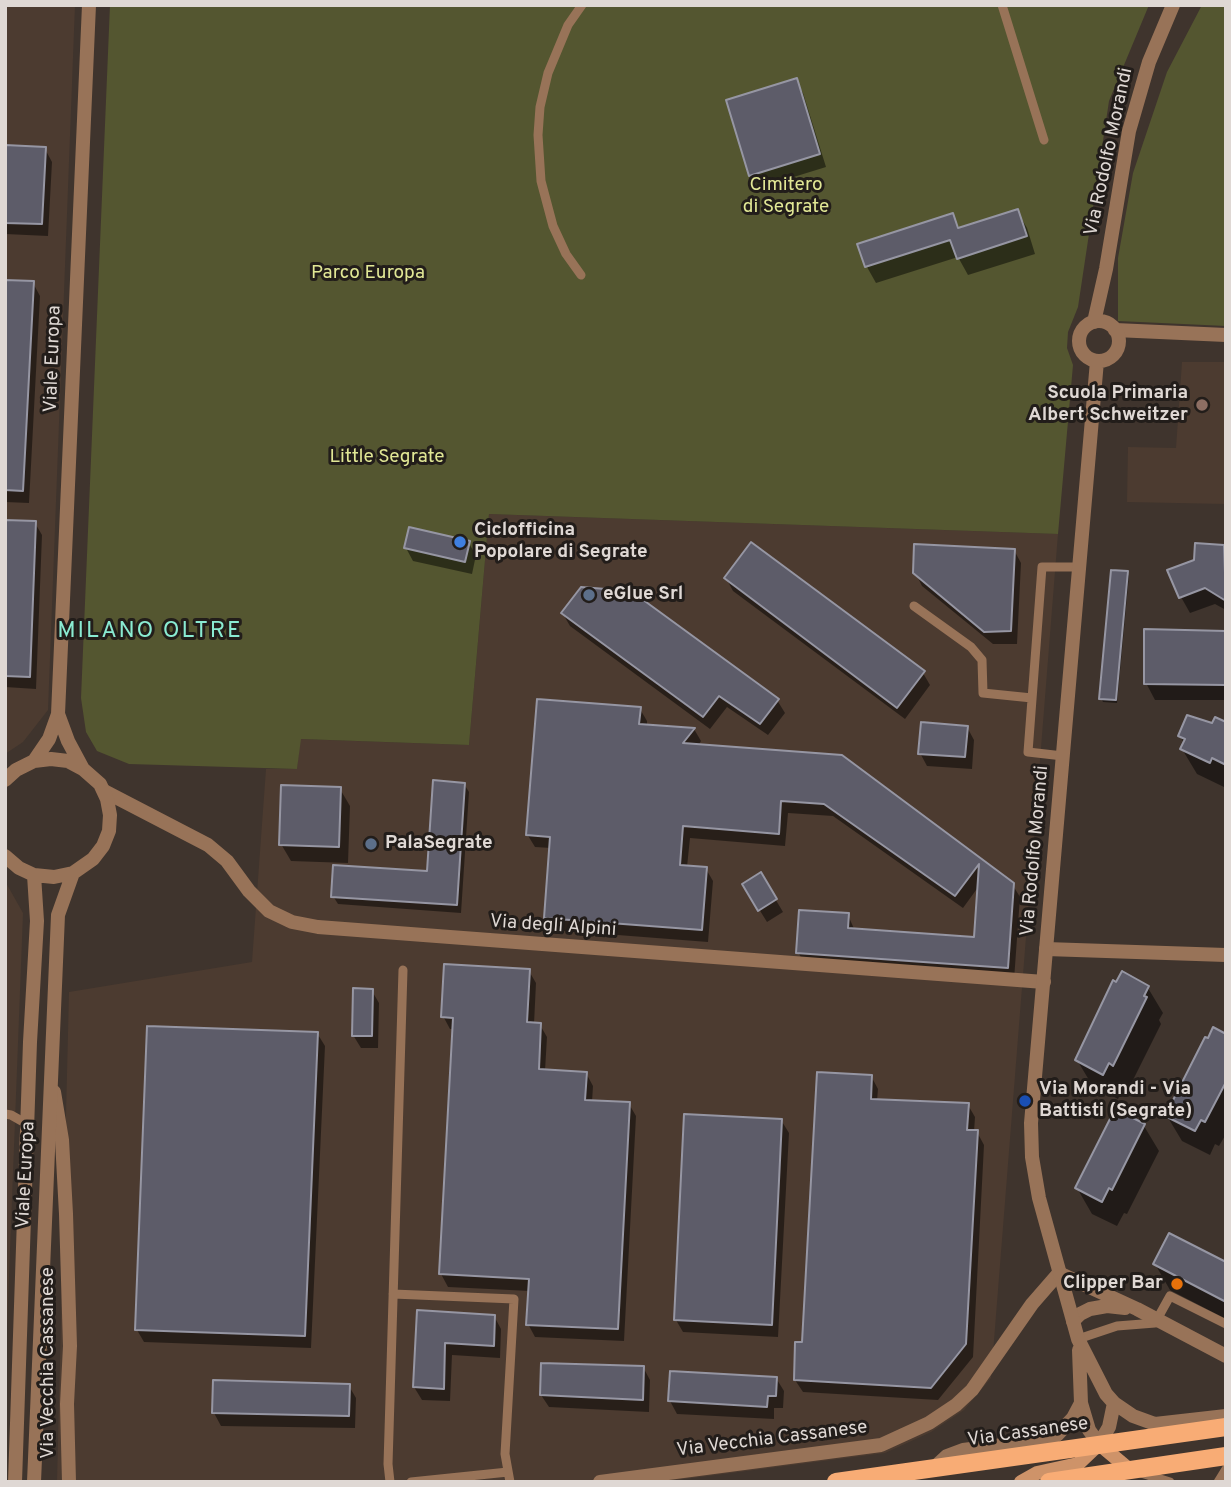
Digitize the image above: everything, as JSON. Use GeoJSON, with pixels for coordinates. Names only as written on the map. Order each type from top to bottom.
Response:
{"type":"FeatureCollection","features":[{"type":"Feature","properties":{"kind":"main road","name":"Via Cassanese"},"geometry":{"type":"LineString","coordinates":[[836,1482],[1226,1427]]}},
{"type":"Feature","properties":{"kind":"main road"},"geometry":{"type":"LineString","coordinates":[[1021,1482],[1037,1473],[1078,1464],[1099,1444],[1130,1470]]}},
{"type":"Feature","properties":{"kind":"main road"},"geometry":{"type":"LineString","coordinates":[[1049,1482],[1226,1456]]}},
{"type":"Feature","properties":{"kind":"main road"},"geometry":{"type":"LineString","coordinates":[[912,1482],[934,1468]]}},
{"type":"Feature","properties":{"kind":"street","name":"Viale Europa"},"geometry":{"type":"LineString","coordinates":[[34,761],[49,739],[58,714],[89,5]]}},
{"type":"Feature","properties":{"kind":"street","name":"Via Rodolfo Morandi"},"geometry":{"type":"LineString","coordinates":[[1106,269],[1112,327],[1119,341],[1117,349],[1108,359],[1097,361],[1085,356],[1079,341],[1084,328],[1094,322],[1106,269],[1129,131],[1149,62],[1173,5]]}},
{"type":"Feature","properties":{"kind":"street"},"geometry":{"type":"LineString","coordinates":[[1094,322],[1112,327],[1226,335]]}},
{"type":"Feature","properties":{"kind":"street","name":"Via Rodolfo Morandi"},"geometry":{"type":"LineString","coordinates":[[1097,361],[1031,1140],[1039,1198],[1059,1273],[1078,1339],[1099,1383],[1114,1403],[1142,1421],[1155,1424],[1226,1416]]}},
{"type":"Feature","properties":{"kind":"street","name":"Viale Europa"},"geometry":{"type":"LineString","coordinates":[[34,1482],[58,915],[73,873],[93,859],[106,839],[110,815],[104,791],[83,768],[68,741],[58,714]]}},
{"type":"Feature","properties":{"kind":"street"},"geometry":{"type":"LineString","coordinates":[[9,773],[34,761],[60,760],[83,768]]}},
{"type":"Feature","properties":{"kind":"street","name":"Via degli Alpini"},"geometry":{"type":"LineString","coordinates":[[104,791],[208,845],[227,861],[248,891],[270,911],[292,922],[318,927],[504,942],[1044,982]]}},
{"type":"Feature","properties":{"kind":"street"},"geometry":{"type":"LineString","coordinates":[[5,857],[34,875],[54,877],[73,873]]}},
{"type":"Feature","properties":{"kind":"street","name":"Viale Europa"},"geometry":{"type":"LineString","coordinates":[[15,1482],[37,921],[34,875]]}},
{"type":"Feature","properties":{"kind":"street"},"geometry":{"type":"LineString","coordinates":[[1046,949],[1226,955]]}},
{"type":"Feature","properties":{"kind":"street","name":"Via Vecchia Cassanese"},"geometry":{"type":"LineString","coordinates":[[51,1078],[62,1140],[66,1214],[70,1346],[67,1404],[69,1482]]}},
{"type":"Feature","properties":{"kind":"street"},"geometry":{"type":"LineString","coordinates":[[1059,1273],[1137,1309],[1226,1356]]}},
{"type":"Feature","properties":{"kind":"street","name":"Via Vecchia Cassanese"},"geometry":{"type":"LineString","coordinates":[[600,1482],[881,1445],[929,1423],[956,1405],[972,1390],[1032,1304],[1059,1273]]}},
{"type":"Feature","properties":{"kind":"street"},"geometry":{"type":"LineString","coordinates":[[1073,1321],[1090,1309],[1107,1306],[1137,1309]]}},
{"type":"Feature","properties":{"kind":"street","name":"Via Rodolfo Morandi"},"geometry":{"type":"LineString","coordinates":[[1078,1339],[1081,1403],[1089,1430],[1099,1444]]}},
{"type":"Feature","properties":{"kind":"street"},"geometry":{"type":"LineString","coordinates":[[934,1468],[947,1456],[963,1450],[1041,1440],[1057,1435],[1073,1419],[1081,1403]]}},
{"type":"Feature","properties":{"kind":"street"},"geometry":{"type":"LineString","coordinates":[[1099,1444],[1110,1427],[1114,1403]]}},
{"type":"Feature","properties":{"kind":"lane"},"geometry":{"type":"LineString","coordinates":[[581,275],[566,254],[553,226],[541,181],[538,135],[540,107],[548,73],[568,25],[582,5]]}},
{"type":"Feature","properties":{"kind":"lane"},"geometry":{"type":"LineString","coordinates":[[1002,5],[1044,140]]}},
{"type":"Feature","properties":{"kind":"lane"},"geometry":{"type":"LineString","coordinates":[[1063,756],[1028,752],[1042,566],[1080,567]]}},
{"type":"Feature","properties":{"kind":"lane"},"geometry":{"type":"LineString","coordinates":[[914,606],[971,648],[982,660],[983,693],[1032,698]]}},
{"type":"Feature","properties":{"kind":"lane"},"geometry":{"type":"LineString","coordinates":[[390,1482],[388,1464],[403,970]]}},
{"type":"Feature","properties":{"kind":"lane"},"geometry":{"type":"LineString","coordinates":[[5,1114],[27,1125]]}},
{"type":"Feature","properties":{"kind":"lane"},"geometry":{"type":"LineString","coordinates":[[393,1294],[514,1299],[505,1454],[509,1477],[411,1482]]}},
{"type":"Feature","properties":{"kind":"lane"},"geometry":{"type":"LineString","coordinates":[[1078,1339],[1101,1329],[1148,1325],[1158,1321],[1170,1296],[1226,1324]]}},
{"type":"Feature","properties":{"kind":"lane"},"geometry":{"type":"LineString","coordinates":[[1218,1482],[1226,1469]]}},
{"type":"Feature","properties":{"kind":"lane"},"geometry":{"type":"LineString","coordinates":[[1130,1470],[1170,1482]]}},
{"type":"Feature","properties":{"kind":"shaded area"},"geometry":{"type":"Polygon","coordinates":[[[5,5],[75,5],[48,710],[23,742],[5,754],[5,5]]]}},
{"type":"Feature","properties":{"kind":"shaded area","name":"Scuola Primaria Albert Schweitzer"},"geometry":{"type":"Polygon","coordinates":[[[1182,362],[1226,362],[1226,504],[1127,502],[1128,447],[1176,448],[1182,362]]]}},
{"type":"Feature","properties":{"kind":"shaded area"},"geometry":{"type":"Polygon","coordinates":[[[489,514],[1058,534],[991,1378],[964,1410],[931,1432],[885,1453],[662,1482],[57,1482],[69,992],[252,962],[266,769],[297,769],[300,739],[469,745],[489,514]]]}},
{"type":"Feature","properties":{"kind":"shaded area"},"geometry":{"type":"Polygon","coordinates":[[[5,881],[23,913],[5,1381],[5,881]]]}},
{"type":"Feature","properties":{"kind":"green space","name":"Parco Europa"},"geometry":{"type":"Polygon","coordinates":[[[110,5],[1149,5],[1109,101],[1078,307],[1068,332],[1067,348],[1073,365],[1058,534],[489,514],[469,745],[301,739],[297,769],[129,764],[97,751],[86,732],[81,698],[110,5]]]}},
{"type":"Feature","properties":{"kind":"green space"},"geometry":{"type":"Polygon","coordinates":[[[1202,5],[1226,5],[1226,326],[1118,321],[1118,258],[1133,173],[1167,72],[1202,5]]]}},
{"type":"Feature","properties":{"kind":"building"},"geometry":{"type":"Polygon","coordinates":[[[797,78],[820,154],[749,176],[726,100],[797,78]]]}},
{"type":"Feature","properties":{"kind":"building"},"geometry":{"type":"Polygon","coordinates":[[[5,145],[46,147],[42,224],[5,223],[5,145]]]}},
{"type":"Feature","properties":{"kind":"building"},"geometry":{"type":"Polygon","coordinates":[[[1018,209],[1027,236],[957,259],[950,240],[865,267],[857,244],[953,213],[958,228],[1018,209]]]}},
{"type":"Feature","properties":{"kind":"building"},"geometry":{"type":"Polygon","coordinates":[[[5,280],[34,281],[23,491],[5,490],[5,280]]]}},
{"type":"Feature","properties":{"kind":"building"},"geometry":{"type":"Polygon","coordinates":[[[5,520],[36,521],[30,677],[5,676],[5,520]]]}},
{"type":"Feature","properties":{"kind":"building"},"geometry":{"type":"Polygon","coordinates":[[[409,527],[470,541],[465,562],[404,548],[409,527]]]}},
{"type":"Feature","properties":{"kind":"building"},"geometry":{"type":"Polygon","coordinates":[[[751,542],[925,671],[897,708],[724,578],[751,542]]]}},
{"type":"Feature","properties":{"kind":"building"},"geometry":{"type":"Polygon","coordinates":[[[1195,543],[1224,545],[1226,601],[1205,588],[1179,598],[1167,570],[1194,560],[1195,543]]]}},
{"type":"Feature","properties":{"kind":"building"},"geometry":{"type":"Polygon","coordinates":[[[914,544],[1015,549],[1011,631],[984,632],[913,573],[914,544]]]}},
{"type":"Feature","properties":{"kind":"building"},"geometry":{"type":"Polygon","coordinates":[[[1111,570],[1128,571],[1116,700],[1099,699],[1111,570]]]}},
{"type":"Feature","properties":{"kind":"building"},"geometry":{"type":"Polygon","coordinates":[[[581,587],[631,591],[779,699],[760,724],[719,696],[703,717],[561,613],[581,587]]]}},
{"type":"Feature","properties":{"kind":"building"},"geometry":{"type":"Polygon","coordinates":[[[1144,629],[1226,631],[1226,685],[1144,684],[1144,629]]]}},
{"type":"Feature","properties":{"kind":"building"},"geometry":{"type":"Polygon","coordinates":[[[537,699],[641,707],[639,724],[695,728],[683,743],[842,755],[1014,883],[1008,968],[796,953],[799,910],[849,913],[848,928],[974,937],[979,864],[955,896],[824,804],[781,801],[779,834],[683,826],[680,865],[707,867],[702,930],[544,918],[550,837],[526,835],[537,699]]]}},
{"type":"Feature","properties":{"kind":"building"},"geometry":{"type":"Polygon","coordinates":[[[1187,715],[1212,723],[1215,717],[1226,722],[1226,765],[1212,758],[1210,763],[1180,749],[1185,739],[1178,736],[1187,715]]]}},
{"type":"Feature","properties":{"kind":"building"},"geometry":{"type":"Polygon","coordinates":[[[921,722],[968,726],[965,757],[918,754],[921,722]]]}},
{"type":"Feature","properties":{"kind":"building"},"geometry":{"type":"Polygon","coordinates":[[[433,780],[465,783],[457,905],[331,897],[333,865],[427,871],[433,780]]]}},
{"type":"Feature","properties":{"kind":"building"},"geometry":{"type":"Polygon","coordinates":[[[281,785],[341,787],[339,847],[279,845],[281,785]]]}},
{"type":"Feature","properties":{"kind":"building"},"geometry":{"type":"Polygon","coordinates":[[[761,872],[777,899],[758,911],[742,884],[761,872]]]}},
{"type":"Feature","properties":{"kind":"building"},"geometry":{"type":"Polygon","coordinates":[[[444,964],[530,969],[527,1022],[541,1023],[539,1069],[587,1072],[585,1100],[630,1102],[618,1329],[526,1325],[529,1279],[439,1274],[453,1018],[441,1017],[444,964]]]}},
{"type":"Feature","properties":{"kind":"building"},"geometry":{"type":"Polygon","coordinates":[[[1122,971],[1149,986],[1144,996],[1147,997],[1113,1066],[1109,1063],[1103,1075],[1075,1060],[1113,980],[1116,982],[1122,971]]]}},
{"type":"Feature","properties":{"kind":"building"},"geometry":{"type":"Polygon","coordinates":[[[353,988],[373,989],[372,1036],[352,1036],[353,988]]]}},
{"type":"Feature","properties":{"kind":"building"},"geometry":{"type":"Polygon","coordinates":[[[147,1026],[318,1032],[305,1336],[135,1330],[147,1026]]]}},
{"type":"Feature","properties":{"kind":"building"},"geometry":{"type":"Polygon","coordinates":[[[1213,1027],[1226,1034],[1226,1082],[1205,1122],[1201,1120],[1195,1131],[1165,1116],[1205,1037],[1208,1038],[1213,1027]]]}},
{"type":"Feature","properties":{"kind":"building"},"geometry":{"type":"Polygon","coordinates":[[[817,1072],[872,1075],[871,1099],[969,1103],[967,1130],[978,1130],[966,1344],[931,1388],[794,1380],[795,1342],[802,1342],[817,1072]]]}},
{"type":"Feature","properties":{"kind":"building"},"geometry":{"type":"Polygon","coordinates":[[[1115,1109],[1145,1124],[1112,1190],[1109,1188],[1102,1202],[1075,1188],[1115,1109]]]}},
{"type":"Feature","properties":{"kind":"building"},"geometry":{"type":"Polygon","coordinates":[[[684,1114],[782,1119],[772,1325],[674,1320],[684,1114]]]}},
{"type":"Feature","properties":{"kind":"building"},"geometry":{"type":"Polygon","coordinates":[[[1169,1233],[1226,1262],[1226,1302],[1153,1264],[1169,1233]]]}},
{"type":"Feature","properties":{"kind":"building"},"geometry":{"type":"Polygon","coordinates":[[[417,1310],[495,1315],[494,1346],[445,1343],[444,1389],[413,1387],[417,1310]]]}},
{"type":"Feature","properties":{"kind":"building"},"geometry":{"type":"Polygon","coordinates":[[[541,1363],[644,1366],[643,1400],[540,1395],[541,1363]]]}},
{"type":"Feature","properties":{"kind":"building"},"geometry":{"type":"Polygon","coordinates":[[[670,1371],[777,1377],[776,1396],[768,1396],[767,1407],[668,1401],[670,1371]]]}},
{"type":"Feature","properties":{"kind":"building"},"geometry":{"type":"Polygon","coordinates":[[[213,1380],[350,1384],[349,1416],[212,1413],[213,1380]]]}},
{"type":"Feature","properties":{"kind":"place","name":"Scuola Primaria Albert Schweitzer"},"geometry":{"type":"Point","coordinates":[1202,405]}},
{"type":"Feature","properties":{"kind":"place","name":"Ciclofficina Popolare di Segrate"},"geometry":{"type":"Point","coordinates":[460,542]}},
{"type":"Feature","properties":{"kind":"place","name":"eGlue Srl"},"geometry":{"type":"Point","coordinates":[589,595]}},
{"type":"Feature","properties":{"kind":"place","name":"PalaSegrate"},"geometry":{"type":"Point","coordinates":[371,844]}},
{"type":"Feature","properties":{"kind":"place","name":"Via Morandi - Via Battisti (Segrate)"},"geometry":{"type":"Point","coordinates":[1025,1101]}},
{"type":"Feature","properties":{"kind":"place","name":"Clipper Bar"},"geometry":{"type":"Point","coordinates":[1177,1284]}},
{"type":"Feature","properties":{"kind":"district","name":"MILANO OLTRE"},"geometry":{"type":"Point","coordinates":[150,632]}},
{"type":"Feature","properties":{"kind":"park label","name":"Cimitero di Segrate"},"geometry":{"type":"Point","coordinates":[786,197]}},
{"type":"Feature","properties":{"kind":"park label","name":"Little Segrate"},"geometry":{"type":"Point","coordinates":[387,458]}}]}
